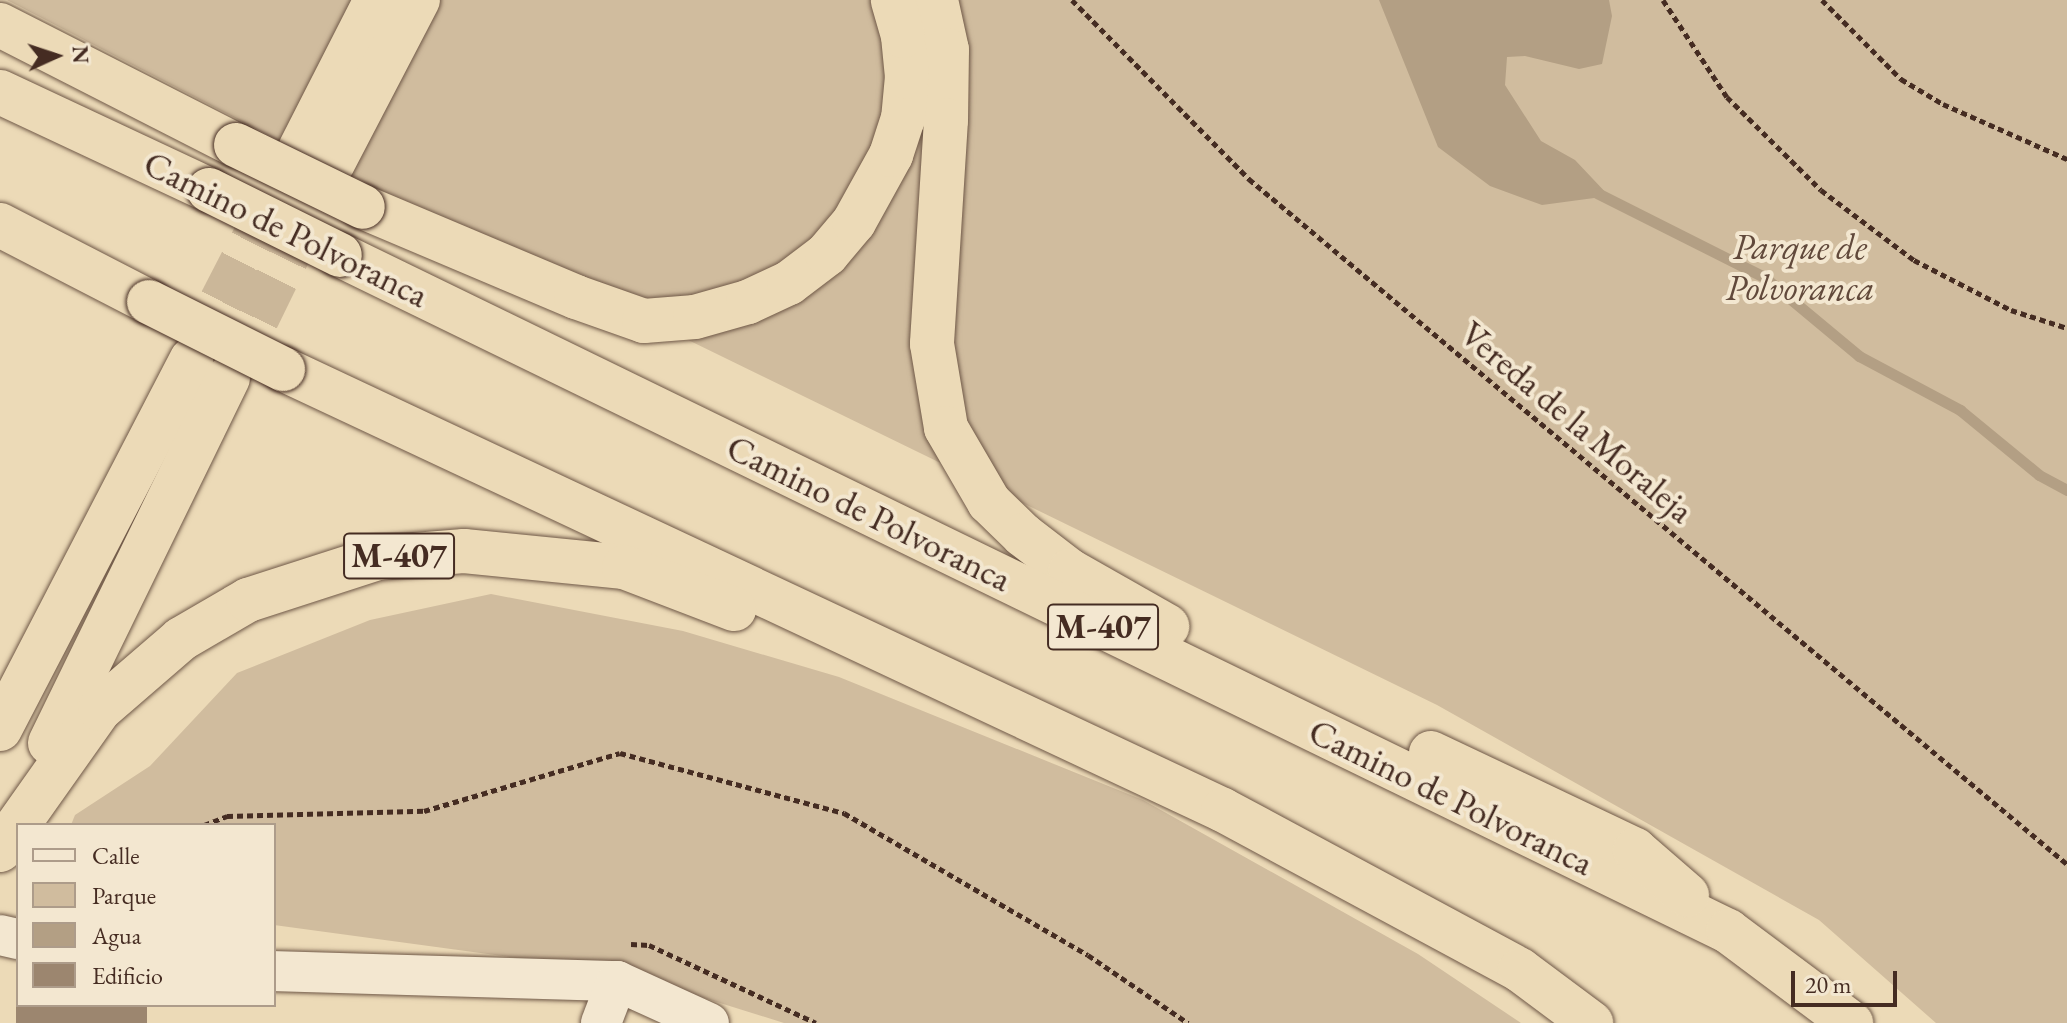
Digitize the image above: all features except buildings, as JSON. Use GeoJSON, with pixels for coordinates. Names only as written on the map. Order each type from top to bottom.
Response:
{"type":"FeatureCollection","features":[{"type":"Feature","properties":{"kind":"highway"},"geometry":{"type":"LineString","coordinates":[[376,0],[317,156],[418,0]]}},
{"type":"Feature","properties":{"kind":"highway"},"geometry":{"type":"LineString","coordinates":[[0,25],[363,207],[576,297],[644,321],[695,317],[748,302],[789,283],[827,254],[854,222],[891,155],[903,119],[907,77],[903,36],[893,0]]}},
{"type":"Feature","properties":{"kind":"highway","name":"M-407"},"geometry":{"type":"LineString","coordinates":[[936,0],[947,50],[946,120],[932,344],[946,428],[989,502],[1023,535],[1070,571],[1123,603],[1238,662],[1635,850],[1728,931]]}},
{"type":"Feature","properties":{"kind":"highway","name":"Camino de Polvoranca"},"geometry":{"type":"LineString","coordinates":[[0,92],[209,190],[1728,931],[1851,1023]]}},
{"type":"Feature","properties":{"kind":"highway","name":"M-407"},"geometry":{"type":"LineString","coordinates":[[0,225],[283,369],[1223,810],[1520,970],[1591,1023]]}},
{"type":"Feature","properties":{"kind":"highway","name":"M-407"},"geometry":{"type":"LineString","coordinates":[[0,729],[210,369],[0,848]]}},
{"type":"Feature","properties":{"kind":"highway","name":"M-407"},"geometry":{"type":"LineString","coordinates":[[18,823],[100,709],[181,639],[248,600],[378,558],[464,551],[624,567],[815,641],[897,656]]}},
{"type":"Feature","properties":{"kind":"highway","name":"M-407"},"geometry":{"type":"LineString","coordinates":[[0,848],[16,826]]}},
{"type":"Feature","properties":{"kind":"street"},"geometry":{"type":"LineString","coordinates":[[276,971],[617,981],[709,1023]]}},
{"type":"Feature","properties":{"kind":"street"},"geometry":{"type":"LineString","coordinates":[[601,1023],[617,981]]}},
{"type":"Feature","properties":{"kind":"path","name":"Vereda de la Moraleja"},"geometry":{"type":"LineString","coordinates":[[1072,0],[1249,179],[2067,864]]}},
{"type":"Feature","properties":{"kind":"path"},"geometry":{"type":"LineString","coordinates":[[1663,0],[1727,97],[1821,190],[1914,260],[2011,310],[2067,328]]}},
{"type":"Feature","properties":{"kind":"path"},"geometry":{"type":"LineString","coordinates":[[1822,0],[1901,79],[1943,104],[2067,159]]}},
{"type":"Feature","properties":{"kind":"path"},"geometry":{"type":"LineString","coordinates":[[209,823],[227,816],[424,811],[620,753],[844,813],[1088,955],[1188,1023]]}},
{"type":"Feature","properties":{"kind":"green space","name":"Parque de Polvoranca"},"geometry":{"type":"Polygon","coordinates":[[[7,0],[2067,0],[2067,1023],[1936,1023],[1819,920],[1437,705],[272,137],[7,0]]]}},
{"type":"Feature","properties":{"kind":"green space"},"geometry":{"type":"Polygon","coordinates":[[[491,594],[683,631],[839,677],[1143,800],[1418,954],[1521,1023],[784,1023],[621,972],[276,925],[276,823],[72,823],[75,815],[150,766],[237,673],[370,620],[491,594]]]}},
{"type":"Feature","properties":{"kind":"water"},"geometry":{"type":"Polygon","coordinates":[[[1379,0],[1609,0],[1612,16],[1602,64],[1579,69],[1525,56],[1507,57],[1505,85],[1541,141],[1575,160],[1609,196],[1542,205],[1490,186],[1438,147],[1379,0]]]}},
{"type":"Feature","properties":{"kind":"waterway"},"geometry":{"type":"LineString","coordinates":[[1597,193],[1764,277],[1859,356],[1960,410],[2039,475],[2067,490]]}},
{"type":"Feature","properties":{"kind":"tunnel"},"geometry":{"type":"LineString","coordinates":[[191,360],[300,149]]}},
{"type":"Feature","properties":{"kind":"tunnel"},"geometry":{"type":"LineString","coordinates":[[228,378],[333,163]]}}]}
